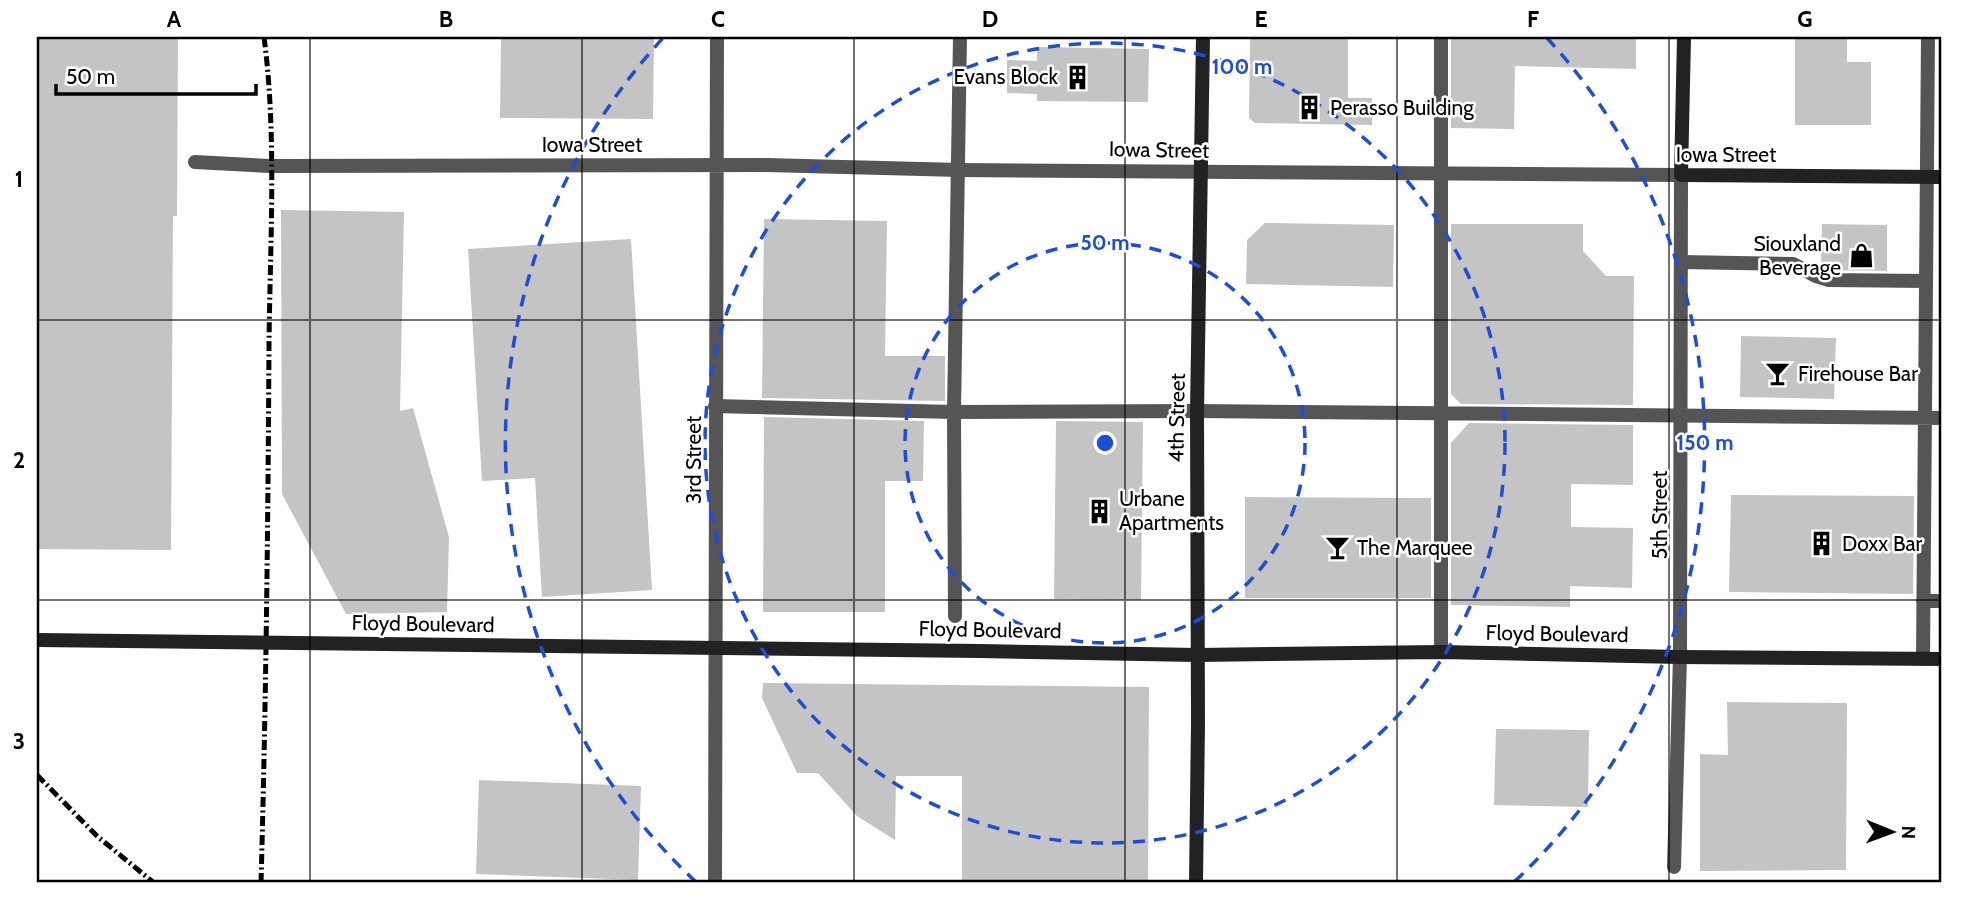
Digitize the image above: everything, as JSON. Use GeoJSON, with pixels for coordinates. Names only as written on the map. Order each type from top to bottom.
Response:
{"type":"FeatureCollection","features":[{"type":"Feature","properties":{"kind":"main road","name":"4th Street"},"geometry":{"type":"LineString","coordinates":[[1196,883],[1197,411],[1203,37]]}},
{"type":"Feature","properties":{"kind":"main road","name":"5th Street"},"geometry":{"type":"LineString","coordinates":[[1681,175],[1684,37]]}},
{"type":"Feature","properties":{"kind":"main road","name":"Iowa Street"},"geometry":{"type":"LineString","coordinates":[[1681,175],[1942,177]]}},
{"type":"Feature","properties":{"kind":"main road","name":"Floyd Boulevard"},"geometry":{"type":"LineString","coordinates":[[37,640],[1197,655],[1441,652],[1942,659]]}},
{"type":"Feature","properties":{"kind":"street","name":"3rd Street"},"geometry":{"type":"LineString","coordinates":[[715,883],[717,37]]}},
{"type":"Feature","properties":{"kind":"street"},"geometry":{"type":"LineString","coordinates":[[955,615],[954,412],[960,170],[960,37]]}},
{"type":"Feature","properties":{"kind":"street"},"geometry":{"type":"LineString","coordinates":[[1441,37],[1441,652]]}},
{"type":"Feature","properties":{"kind":"street"},"geometry":{"type":"LineString","coordinates":[[1923,659],[1928,37]]}},
{"type":"Feature","properties":{"kind":"street","name":"Iowa Street"},"geometry":{"type":"LineString","coordinates":[[195,162],[270,166],[717,166],[1681,175]]}},
{"type":"Feature","properties":{"kind":"street","name":"5th Street"},"geometry":{"type":"LineString","coordinates":[[1674,867],[1680,657],[1681,175]]}},
{"type":"Feature","properties":{"kind":"street"},"geometry":{"type":"LineString","coordinates":[[1681,262],[1793,264],[1829,280],[1926,281]]}},
{"type":"Feature","properties":{"kind":"street"},"geometry":{"type":"LineString","coordinates":[[715,406],[954,412],[1197,411],[1942,418]]}},
{"type":"Feature","properties":{"kind":"street"},"geometry":{"type":"LineString","coordinates":[[1923,601],[1942,601]]}},
{"type":"Feature","properties":{"kind":"building"},"geometry":{"type":"Polygon","coordinates":[[[37,37],[178,37],[177,216],[173,216],[171,550],[37,549],[37,37]]]}},
{"type":"Feature","properties":{"kind":"building"},"geometry":{"type":"Polygon","coordinates":[[[501,37],[654,37],[653,119],[500,118],[501,37]]]}},
{"type":"Feature","properties":{"kind":"building"},"geometry":{"type":"Polygon","coordinates":[[[1250,37],[1348,37],[1348,98],[1372,98],[1372,125],[1255,123],[1249,118],[1250,37]]]}},
{"type":"Feature","properties":{"kind":"building"},"geometry":{"type":"Polygon","coordinates":[[[1451,37],[1636,37],[1636,69],[1515,66],[1514,129],[1451,128],[1451,37]]]}},
{"type":"Feature","properties":{"kind":"building"},"geometry":{"type":"Polygon","coordinates":[[[1795,37],[1847,37],[1847,62],[1871,62],[1871,125],[1795,125],[1795,37]]]}},
{"type":"Feature","properties":{"kind":"building","name":"Evans Block"},"geometry":{"type":"Polygon","coordinates":[[[1037,47],[1149,49],[1148,102],[1037,101],[1037,94],[1007,93],[1007,60],[1037,61],[1037,47]]]}},
{"type":"Feature","properties":{"kind":"building"},"geometry":{"type":"Polygon","coordinates":[[[281,210],[404,212],[400,411],[413,408],[449,537],[447,612],[346,614],[282,494],[281,210]]]}},
{"type":"Feature","properties":{"kind":"building"},"geometry":{"type":"Polygon","coordinates":[[[764,219],[887,221],[885,356],[945,356],[945,401],[762,398],[764,219]]]}},
{"type":"Feature","properties":{"kind":"building"},"geometry":{"type":"Polygon","coordinates":[[[1265,223],[1394,225],[1393,287],[1246,284],[1247,240],[1265,223]]]}},
{"type":"Feature","properties":{"kind":"building"},"geometry":{"type":"Polygon","coordinates":[[[1451,224],[1583,224],[1583,251],[1606,276],[1634,276],[1633,405],[1461,404],[1451,394],[1451,224]]]}},
{"type":"Feature","properties":{"kind":"building"},"geometry":{"type":"Polygon","coordinates":[[[1822,224],[1887,225],[1887,271],[1821,268],[1822,224]]]}},
{"type":"Feature","properties":{"kind":"building"},"geometry":{"type":"Polygon","coordinates":[[[631,239],[652,590],[542,597],[535,478],[482,481],[468,249],[631,239]]]}},
{"type":"Feature","properties":{"kind":"building"},"geometry":{"type":"Polygon","coordinates":[[[1741,336],[1836,338],[1834,399],[1740,397],[1741,336]]]}},
{"type":"Feature","properties":{"kind":"building"},"geometry":{"type":"Polygon","coordinates":[[[764,417],[924,421],[923,481],[885,481],[885,612],[763,612],[764,417]]]}},
{"type":"Feature","properties":{"kind":"building","name":"Urbane Apartments"},"geometry":{"type":"Polygon","coordinates":[[[1056,421],[1143,422],[1141,600],[1054,599],[1056,421]]]}},
{"type":"Feature","properties":{"kind":"building"},"geometry":{"type":"Polygon","coordinates":[[[1469,423],[1633,425],[1633,485],[1571,484],[1571,527],[1633,528],[1632,588],[1570,586],[1570,607],[1451,605],[1451,443],[1469,423]]]}},
{"type":"Feature","properties":{"kind":"building","name":"Doxx Bar"},"geometry":{"type":"Polygon","coordinates":[[[1731,495],[1914,496],[1913,594],[1729,592],[1731,495]]]}},
{"type":"Feature","properties":{"kind":"building","name":"The Marquee"},"geometry":{"type":"Polygon","coordinates":[[[1245,497],[1431,498],[1431,598],[1245,598],[1245,497]]]}},
{"type":"Feature","properties":{"kind":"building"},"geometry":{"type":"Polygon","coordinates":[[[763,683],[1149,687],[1148,883],[962,883],[962,776],[896,776],[895,840],[857,816],[818,773],[797,773],[762,698],[763,683]]]}},
{"type":"Feature","properties":{"kind":"building"},"geometry":{"type":"Polygon","coordinates":[[[1727,702],[1847,703],[1846,870],[1700,871],[1700,754],[1728,755],[1727,702]]]}},
{"type":"Feature","properties":{"kind":"building"},"geometry":{"type":"Polygon","coordinates":[[[1496,729],[1589,730],[1588,807],[1494,805],[1496,729]]]}},
{"type":"Feature","properties":{"kind":"building"},"geometry":{"type":"Polygon","coordinates":[[[479,780],[641,786],[638,880],[476,874],[479,780]]]}},
{"type":"Feature","properties":{"kind":"railway"},"geometry":{"type":"LineString","coordinates":[[261,883],[272,190],[264,37]]}},
{"type":"Feature","properties":{"kind":"railway"},"geometry":{"type":"LineString","coordinates":[[37,775],[97,836],[154,883]]}},
{"type":"Feature","properties":{"kind":"place","name":"Evans Block"},"geometry":{"type":"Point","coordinates":[1078,77]}},
{"type":"Feature","properties":{"kind":"place","name":"Perasso Building"},"geometry":{"type":"Point","coordinates":[1310,108]}},
{"type":"Feature","properties":{"kind":"place","name":"Siouxland Beverage"},"geometry":{"type":"Point","coordinates":[1861,256]}},
{"type":"Feature","properties":{"kind":"place","name":"Firehouse Bar"},"geometry":{"type":"Point","coordinates":[1778,374]}},
{"type":"Feature","properties":{"kind":"place","name":"Urbane Apartments"},"geometry":{"type":"Point","coordinates":[1099,511]}},
{"type":"Feature","properties":{"kind":"place","name":"Doxx Bar"},"geometry":{"type":"Point","coordinates":[1822,544]}},
{"type":"Feature","properties":{"kind":"place","name":"The Marquee"},"geometry":{"type":"Point","coordinates":[1337,548]}}]}
